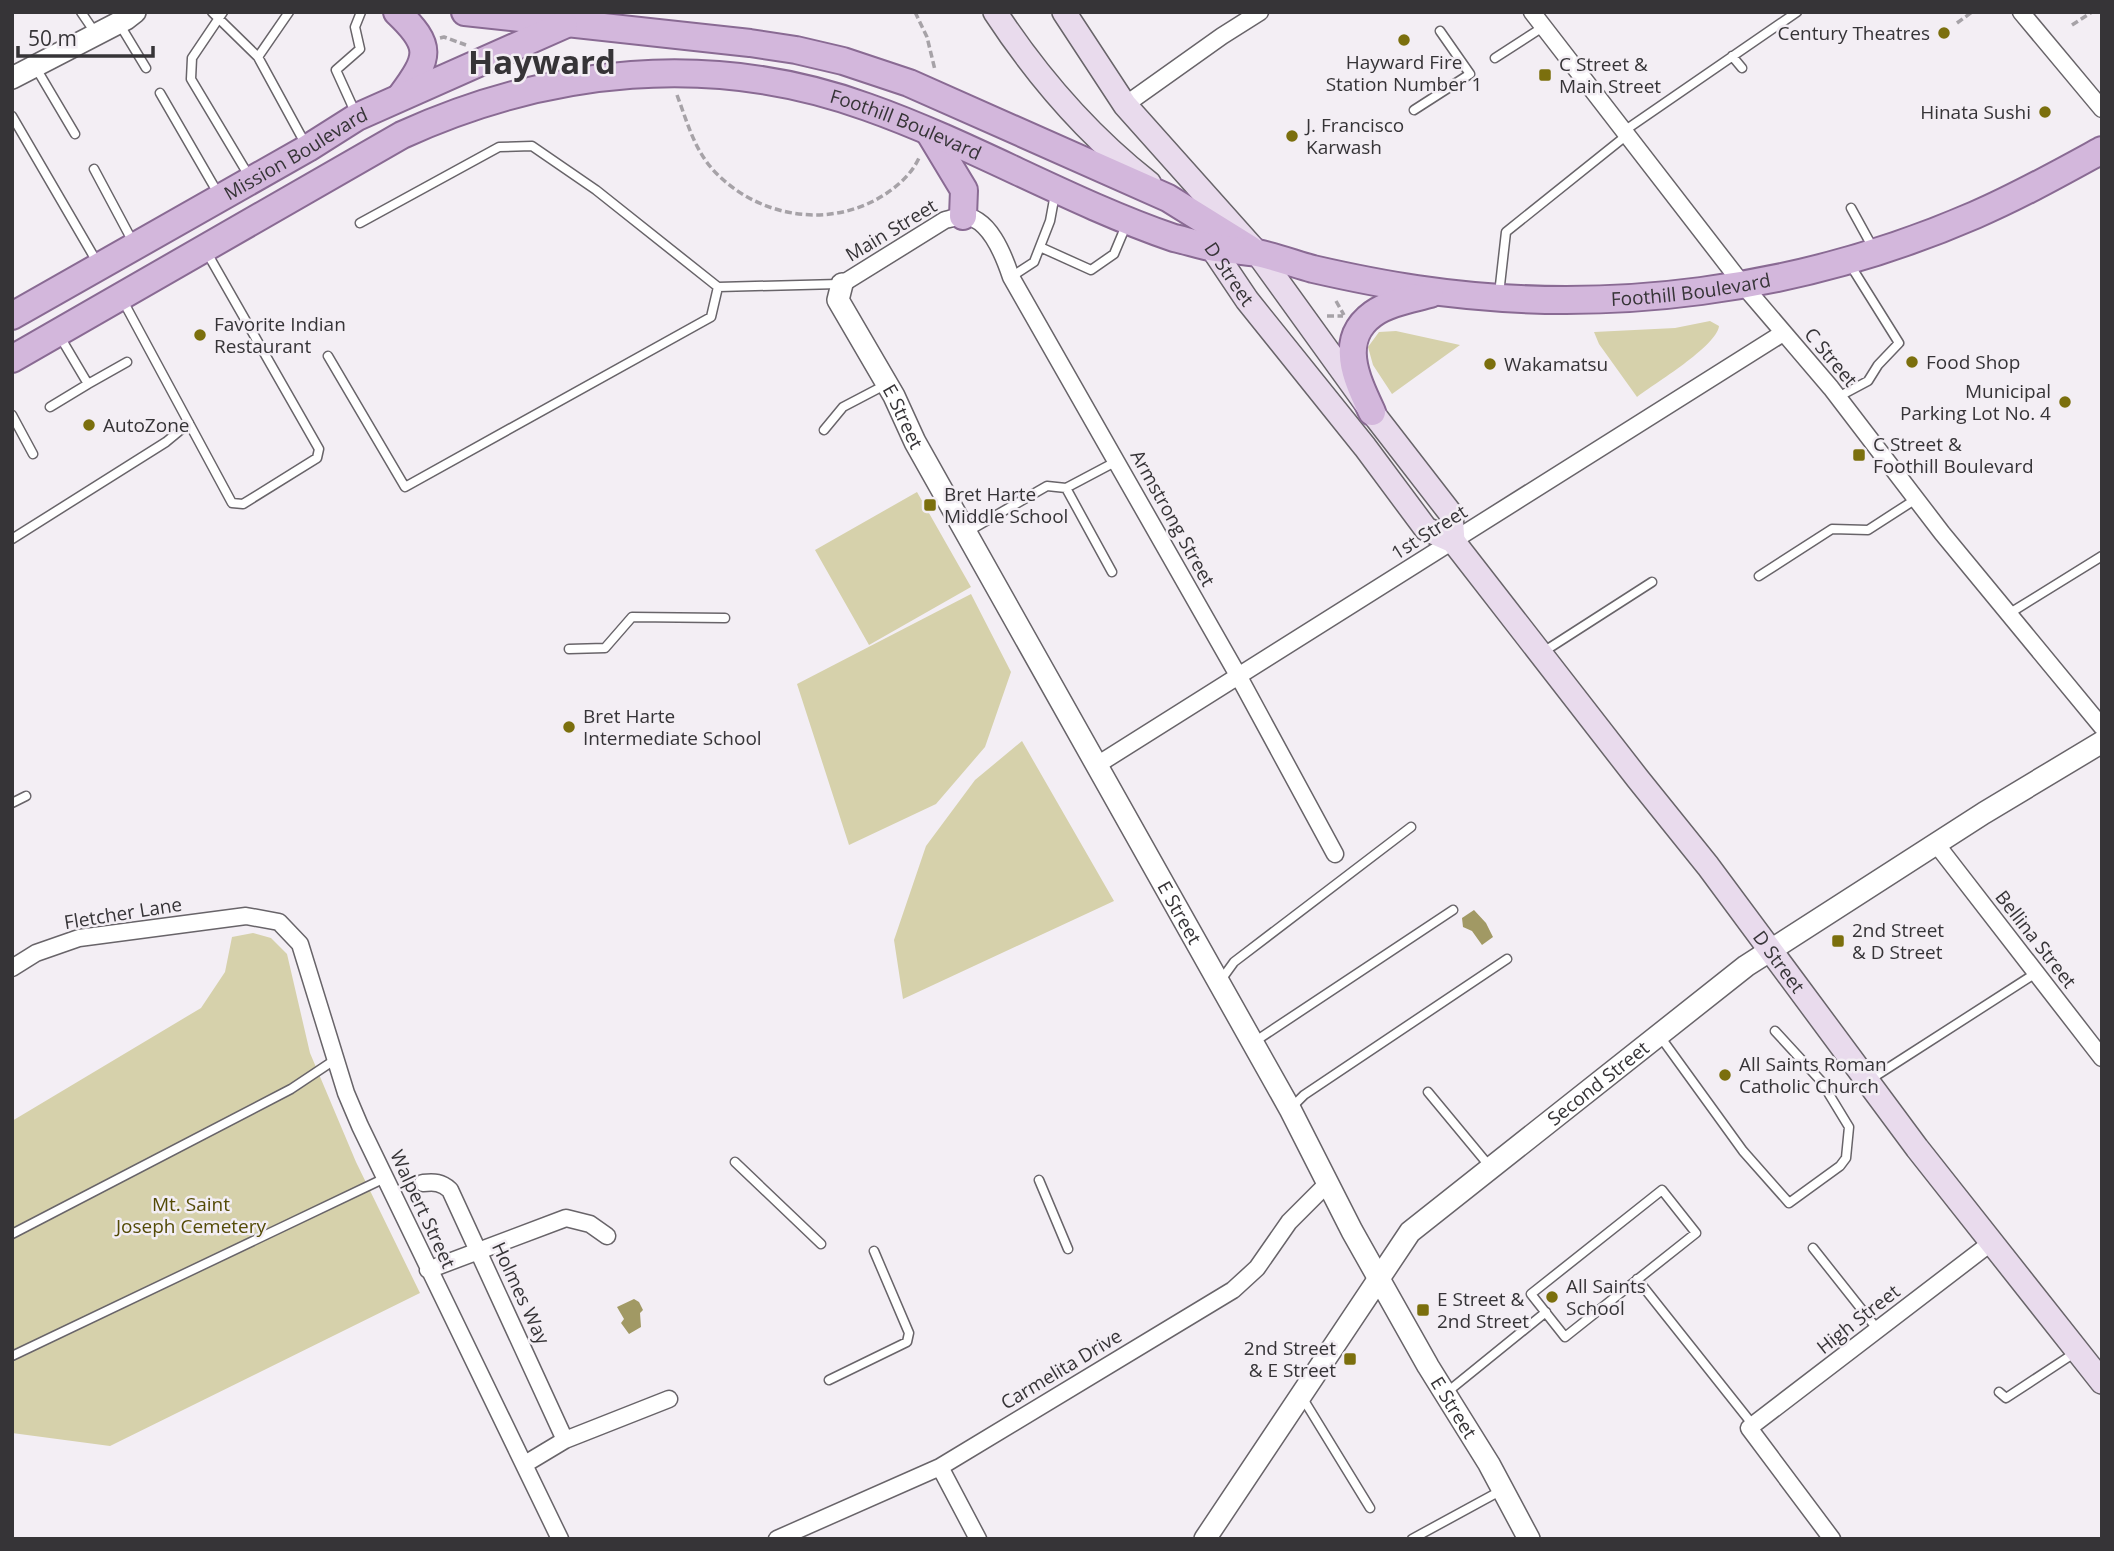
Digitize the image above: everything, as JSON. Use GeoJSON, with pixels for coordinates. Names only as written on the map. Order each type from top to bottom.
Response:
{"type":"FeatureCollection","features":[{"type":"Feature","properties":{"kind":"main road"},"geometry":{"type":"LineString","coordinates":[[397,12],[420,36],[423,50],[419,69],[401,96]]}},
{"type":"Feature","properties":{"kind":"main road","name":"Foothill Boulevard"},"geometry":{"type":"LineString","coordinates":[[465,12],[750,43],[844,61],[909,83],[1168,198],[1258,254]]}},
{"type":"Feature","properties":{"kind":"main road","name":"Mission Boulevard"},"geometry":{"type":"LineString","coordinates":[[12,316],[308,148],[357,117],[591,12]]}},
{"type":"Feature","properties":{"kind":"main road","name":"D Street"},"geometry":{"type":"LineString","coordinates":[[995,12],[1037,70],[1076,114],[1119,159],[1168,198],[1213,248],[1247,300],[1365,447],[1426,529],[1453,541],[1708,866],[1917,1148],[2102,1382]]}},
{"type":"Feature","properties":{"kind":"main road","name":"D Street"},"geometry":{"type":"LineString","coordinates":[[1064,12],[1125,104],[1258,254],[1372,412],[1451,514],[1453,541]]}},
{"type":"Feature","properties":{"kind":"main road","name":"Foothill Boulevard"},"geometry":{"type":"LineString","coordinates":[[538,87],[637,74],[732,77],[828,94],[866,106],[929,132],[1174,238],[1213,248],[1258,254],[1368,281],[1498,298],[1612,299],[1695,292],[1743,285],[1847,261],[1985,211],[2102,150]]}},
{"type":"Feature","properties":{"kind":"main road","name":"Mission Boulevard"},"geometry":{"type":"LineString","coordinates":[[12,359],[402,135],[465,109],[538,87]]}},
{"type":"Feature","properties":{"kind":"main road"},"geometry":{"type":"LineString","coordinates":[[929,132],[964,190],[963,216]]}},
{"type":"Feature","properties":{"kind":"main road"},"geometry":{"type":"LineString","coordinates":[[1372,412],[1354,374],[1352,345],[1356,333],[1373,314],[1382,309],[1436,292]]}},
{"type":"Feature","properties":{"kind":"street"},"geometry":{"type":"LineString","coordinates":[[1125,104],[1260,12]]}},
{"type":"Feature","properties":{"kind":"street","name":"C Street"},"geometry":{"type":"LineString","coordinates":[[1532,12],[1743,285],[1838,397],[1916,499],[2102,727]]}},
{"type":"Feature","properties":{"kind":"street"},"geometry":{"type":"LineString","coordinates":[[2021,12],[2102,109]]}},
{"type":"Feature","properties":{"kind":"street"},"geometry":{"type":"LineString","coordinates":[[12,78],[127,18]]}},
{"type":"Feature","properties":{"kind":"street","name":"Armstrong Street"},"geometry":{"type":"LineString","coordinates":[[963,216],[976,220],[995,240],[1011,277],[1239,677],[1335,854]]}},
{"type":"Feature","properties":{"kind":"street","name":"Main Street"},"geometry":{"type":"LineString","coordinates":[[842,284],[945,220],[963,216]]}},
{"type":"Feature","properties":{"kind":"street","name":"E Street"},"geometry":{"type":"LineString","coordinates":[[842,284],[838,300],[887,384],[915,442],[1290,1110],[1378,1277],[1529,1539]]}},
{"type":"Feature","properties":{"kind":"street","name":"1st Street"},"geometry":{"type":"LineString","coordinates":[[1097,765],[1783,333]]}},
{"type":"Feature","properties":{"kind":"street","name":"Second Street"},"geometry":{"type":"LineString","coordinates":[[1205,1539],[1410,1232],[1770,949],[2102,742]]}},
{"type":"Feature","properties":{"kind":"street","name":"Bellina Street"},"geometry":{"type":"LineString","coordinates":[[1937,845],[2102,1058]]}},
{"type":"Feature","properties":{"kind":"street","name":"Fletcher Lane"},"geometry":{"type":"LineString","coordinates":[[12,968],[36,953],[79,938],[246,916]]}},
{"type":"Feature","properties":{"kind":"street","name":"Walpert Street"},"geometry":{"type":"LineString","coordinates":[[246,916],[279,922],[300,944],[360,1126],[560,1539]]}},
{"type":"Feature","properties":{"kind":"street","name":"Holmes Way"},"geometry":{"type":"LineString","coordinates":[[423,1183],[443,1184],[450,1191],[565,1440]]}},
{"type":"Feature","properties":{"kind":"street","name":"Carmelita Drive"},"geometry":{"type":"LineString","coordinates":[[777,1539],[940,1467],[1246,1280],[1289,1222],[1328,1183]]}},
{"type":"Feature","properties":{"kind":"street"},"geometry":{"type":"LineString","coordinates":[[428,1270],[566,1218],[590,1224],[607,1236]]}},
{"type":"Feature","properties":{"kind":"street","name":"High Street"},"geometry":{"type":"LineString","coordinates":[[1751,1427],[1992,1242]]}},
{"type":"Feature","properties":{"kind":"street"},"geometry":{"type":"LineString","coordinates":[[525,1464],[565,1440],[669,1399]]}},
{"type":"Feature","properties":{"kind":"street"},"geometry":{"type":"LineString","coordinates":[[1751,1427],[1832,1539]]}},
{"type":"Feature","properties":{"kind":"street"},"geometry":{"type":"LineString","coordinates":[[940,1467],[978,1539]]}},
{"type":"Feature","properties":{"kind":"lane"},"geometry":{"type":"LineString","coordinates":[[81,12],[96,34]]}},
{"type":"Feature","properties":{"kind":"lane"},"geometry":{"type":"LineString","coordinates":[[212,12],[221,15],[258,57],[308,148]]}},
{"type":"Feature","properties":{"kind":"lane"},"geometry":{"type":"LineString","coordinates":[[258,57],[289,12]]}},
{"type":"Feature","properties":{"kind":"lane"},"geometry":{"type":"LineString","coordinates":[[357,117],[336,70],[360,49],[355,27],[361,12]]}},
{"type":"Feature","properties":{"kind":"lane"},"geometry":{"type":"LineString","coordinates":[[1498,298],[1506,232],[1625,133],[1732,55],[1797,12]]}},
{"type":"Feature","properties":{"kind":"lane"},"geometry":{"type":"LineString","coordinates":[[221,15],[192,58],[191,79],[251,180]]}},
{"type":"Feature","properties":{"kind":"lane"},"geometry":{"type":"LineString","coordinates":[[127,18],[146,68]]}},
{"type":"Feature","properties":{"kind":"lane"},"geometry":{"type":"LineString","coordinates":[[1495,58],[1544,27]]}},
{"type":"Feature","properties":{"kind":"lane"},"geometry":{"type":"LineString","coordinates":[[1414,110],[1469,74],[1440,31]]}},
{"type":"Feature","properties":{"kind":"lane"},"geometry":{"type":"LineString","coordinates":[[1732,55],[1742,68]]}},
{"type":"Feature","properties":{"kind":"lane"},"geometry":{"type":"LineString","coordinates":[[35,66],[75,134]]}},
{"type":"Feature","properties":{"kind":"lane"},"geometry":{"type":"LineString","coordinates":[[160,93],[221,198]]}},
{"type":"Feature","properties":{"kind":"lane"},"geometry":{"type":"LineString","coordinates":[[12,116],[99,266]]}},
{"type":"Feature","properties":{"kind":"lane"},"geometry":{"type":"LineString","coordinates":[[360,223],[499,146],[532,146],[597,190],[718,287],[842,284]]}},
{"type":"Feature","properties":{"kind":"lane"},"geometry":{"type":"LineString","coordinates":[[94,169],[136,246]]}},
{"type":"Feature","properties":{"kind":"lane"},"geometry":{"type":"LineString","coordinates":[[1011,277],[1034,262],[1050,221],[1056,188]]}},
{"type":"Feature","properties":{"kind":"lane"},"geometry":{"type":"LineString","coordinates":[[1851,208],[1875,253]]}},
{"type":"Feature","properties":{"kind":"lane"},"geometry":{"type":"LineString","coordinates":[[1040,247],[1091,270],[1114,254],[1128,220]]}},
{"type":"Feature","properties":{"kind":"lane"},"geometry":{"type":"LineString","coordinates":[[120,296],[232,503],[243,504],[317,458],[319,449],[204,248]]}},
{"type":"Feature","properties":{"kind":"lane"},"geometry":{"type":"LineString","coordinates":[[1838,397],[1868,381],[1878,365],[1899,342],[1847,261]]}},
{"type":"Feature","properties":{"kind":"lane"},"geometry":{"type":"LineString","coordinates":[[328,356],[405,487],[711,317],[718,287]]}},
{"type":"Feature","properties":{"kind":"lane"},"geometry":{"type":"LineString","coordinates":[[57,332],[88,384]]}},
{"type":"Feature","properties":{"kind":"lane"},"geometry":{"type":"LineString","coordinates":[[50,407],[127,362]]}},
{"type":"Feature","properties":{"kind":"lane"},"geometry":{"type":"LineString","coordinates":[[824,430],[843,407],[887,384]]}},
{"type":"Feature","properties":{"kind":"lane"},"geometry":{"type":"LineString","coordinates":[[12,415],[33,454]]}},
{"type":"Feature","properties":{"kind":"lane"},"geometry":{"type":"LineString","coordinates":[[12,538],[166,442],[189,423]]}},
{"type":"Feature","properties":{"kind":"lane"},"geometry":{"type":"LineString","coordinates":[[966,532],[1046,486],[1066,488],[1117,461]]}},
{"type":"Feature","properties":{"kind":"lane"},"geometry":{"type":"LineString","coordinates":[[1066,488],[1112,572]]}},
{"type":"Feature","properties":{"kind":"lane"},"geometry":{"type":"LineString","coordinates":[[1759,576],[1832,529],[1868,530],[1916,499]]}},
{"type":"Feature","properties":{"kind":"lane"},"geometry":{"type":"LineString","coordinates":[[2010,613],[2102,556]]}},
{"type":"Feature","properties":{"kind":"lane"},"geometry":{"type":"LineString","coordinates":[[1541,654],[1652,582]]}},
{"type":"Feature","properties":{"kind":"lane"},"geometry":{"type":"LineString","coordinates":[[569,649],[605,648],[632,617],[726,618]]}},
{"type":"Feature","properties":{"kind":"lane"},"geometry":{"type":"LineString","coordinates":[[12,803],[26,796]]}},
{"type":"Feature","properties":{"kind":"lane"},"geometry":{"type":"LineString","coordinates":[[1219,984],[1234,962],[1411,827]]}},
{"type":"Feature","properties":{"kind":"lane"},"geometry":{"type":"LineString","coordinates":[[1252,1043],[1453,910]]}},
{"type":"Feature","properties":{"kind":"lane"},"geometry":{"type":"LineString","coordinates":[[1290,1110],[1304,1094],[1507,960]]}},
{"type":"Feature","properties":{"kind":"lane"},"geometry":{"type":"LineString","coordinates":[[1867,1081],[2036,972]]}},
{"type":"Feature","properties":{"kind":"lane"},"geometry":{"type":"LineString","coordinates":[[1659,1035],[1743,1152],[1789,1203],[1840,1166],[1846,1158],[1849,1127],[1821,1081],[1776,1031]]}},
{"type":"Feature","properties":{"kind":"lane"},"geometry":{"type":"LineString","coordinates":[[12,1234],[291,1089],[336,1059]]}},
{"type":"Feature","properties":{"kind":"lane"},"geometry":{"type":"LineString","coordinates":[[1428,1092],[1491,1168]]}},
{"type":"Feature","properties":{"kind":"lane"},"geometry":{"type":"LineString","coordinates":[[735,1162],[821,1244]]}},
{"type":"Feature","properties":{"kind":"lane"},"geometry":{"type":"LineString","coordinates":[[12,1356],[386,1177]]}},
{"type":"Feature","properties":{"kind":"lane"},"geometry":{"type":"LineString","coordinates":[[1039,1180],[1068,1249]]}},
{"type":"Feature","properties":{"kind":"lane"},"geometry":{"type":"LineString","coordinates":[[1662,1190],[1696,1233],[1637,1279],[1565,1336],[1531,1294],[1662,1190]]}},
{"type":"Feature","properties":{"kind":"lane"},"geometry":{"type":"LineString","coordinates":[[1814,1248],[1878,1330]]}},
{"type":"Feature","properties":{"kind":"lane"},"geometry":{"type":"LineString","coordinates":[[829,1380],[907,1342],[909,1333],[874,1251]]}},
{"type":"Feature","properties":{"kind":"lane"},"geometry":{"type":"LineString","coordinates":[[1637,1279],[1751,1427]]}},
{"type":"Feature","properties":{"kind":"lane"},"geometry":{"type":"LineString","coordinates":[[1446,1393],[1546,1311]]}},
{"type":"Feature","properties":{"kind":"lane"},"geometry":{"type":"LineString","coordinates":[[1999,1392],[2006,1398],[2076,1352]]}},
{"type":"Feature","properties":{"kind":"lane"},"geometry":{"type":"LineString","coordinates":[[1302,1397],[1370,1508]]}},
{"type":"Feature","properties":{"kind":"lane"},"geometry":{"type":"LineString","coordinates":[[1412,1539],[1502,1489]]}},
{"type":"Feature","properties":{"kind":"path"},"geometry":{"type":"LineString","coordinates":[[915,12],[928,37],[935,71]]}},
{"type":"Feature","properties":{"kind":"path"},"geometry":{"type":"LineString","coordinates":[[1957,23],[1972,12]]}},
{"type":"Feature","properties":{"kind":"path"},"geometry":{"type":"LineString","coordinates":[[2072,25],[2092,12]]}},
{"type":"Feature","properties":{"kind":"path"},"geometry":{"type":"LineString","coordinates":[[433,41],[444,37],[468,46]]}},
{"type":"Feature","properties":{"kind":"path"},"geometry":{"type":"LineString","coordinates":[[676,94],[694,142],[716,173],[745,196],[779,211],[804,215],[828,214],[865,205],[897,186],[914,169],[919,158]]}},
{"type":"Feature","properties":{"kind":"path"},"geometry":{"type":"LineString","coordinates":[[1336,301],[1345,316]]}},
{"type":"Feature","properties":{"kind":"green space"},"geometry":{"type":"Polygon","coordinates":[[[1710,321],[1719,326],[1708,344],[1637,397],[1599,344],[1594,332],[1675,328],[1710,321]]]}},
{"type":"Feature","properties":{"kind":"green space"},"geometry":{"type":"Polygon","coordinates":[[[1396,331],[1460,345],[1392,394],[1373,365],[1368,347],[1379,332],[1396,331]]]}},
{"type":"Feature","properties":{"kind":"green space"},"geometry":{"type":"Polygon","coordinates":[[[917,492],[971,587],[869,645],[815,550],[917,492]]]}},
{"type":"Feature","properties":{"kind":"green space"},"geometry":{"type":"Polygon","coordinates":[[[971,594],[1011,672],[985,747],[936,804],[849,845],[797,684],[971,594]]]}},
{"type":"Feature","properties":{"kind":"green space"},"geometry":{"type":"Polygon","coordinates":[[[1022,741],[1114,901],[903,999],[894,940],[926,846],[975,780],[1022,741]]]}},
{"type":"Feature","properties":{"kind":"green space","name":"Mt. Saint Joseph Cemetery"},"geometry":{"type":"Polygon","coordinates":[[[253,933],[271,938],[287,954],[310,1053],[356,1162],[420,1293],[110,1446],[12,1433],[12,1121],[201,1008],[225,972],[232,937],[253,933]]]}},
{"type":"Feature","properties":{"kind":"shaded area"},"geometry":{"type":"Polygon","coordinates":[[[1474,910],[1486,923],[1493,937],[1482,945],[1472,931],[1463,927],[1462,918],[1474,910]]]}},
{"type":"Feature","properties":{"kind":"shaded area"},"geometry":{"type":"Polygon","coordinates":[[[634,1299],[643,1310],[640,1313],[641,1327],[629,1334],[621,1323],[624,1319],[617,1307],[634,1299]]]}},
{"type":"Feature","properties":{"kind":"place","name":"Century Theatres"},"geometry":{"type":"Point","coordinates":[1944,33]}},
{"type":"Feature","properties":{"kind":"place","name":"Hayward Fire Station Number 1"},"geometry":{"type":"Point","coordinates":[1404,40]}},
{"type":"Feature","properties":{"kind":"place","name":"C Street & Main Street"},"geometry":{"type":"Point","coordinates":[1545,75]}},
{"type":"Feature","properties":{"kind":"place","name":"Hinata Sushi"},"geometry":{"type":"Point","coordinates":[2045,112]}},
{"type":"Feature","properties":{"kind":"place","name":"J. Francisco Karwash"},"geometry":{"type":"Point","coordinates":[1292,136]}},
{"type":"Feature","properties":{"kind":"place","name":"Favorite Indian Restaurant"},"geometry":{"type":"Point","coordinates":[200,335]}},
{"type":"Feature","properties":{"kind":"place","name":"Food Shop"},"geometry":{"type":"Point","coordinates":[1912,362]}},
{"type":"Feature","properties":{"kind":"place","name":"Wakamatsu"},"geometry":{"type":"Point","coordinates":[1490,364]}},
{"type":"Feature","properties":{"kind":"place","name":"Municipal Parking Lot No. 4"},"geometry":{"type":"Point","coordinates":[2065,402]}},
{"type":"Feature","properties":{"kind":"place","name":"AutoZone"},"geometry":{"type":"Point","coordinates":[89,425]}},
{"type":"Feature","properties":{"kind":"place","name":"C Street & Foothill Boulevard"},"geometry":{"type":"Point","coordinates":[1859,455]}},
{"type":"Feature","properties":{"kind":"place","name":"Bret Harte Middle School"},"geometry":{"type":"Point","coordinates":[930,505]}},
{"type":"Feature","properties":{"kind":"place","name":"Bret Harte Intermediate School"},"geometry":{"type":"Point","coordinates":[569,727]}},
{"type":"Feature","properties":{"kind":"place","name":"2nd Street & D Street"},"geometry":{"type":"Point","coordinates":[1838,941]}},
{"type":"Feature","properties":{"kind":"place","name":"All Saints Roman Catholic Church"},"geometry":{"type":"Point","coordinates":[1725,1075]}},
{"type":"Feature","properties":{"kind":"place","name":"All Saints School"},"geometry":{"type":"Point","coordinates":[1552,1297]}},
{"type":"Feature","properties":{"kind":"place","name":"E Street & 2nd Street"},"geometry":{"type":"Point","coordinates":[1423,1310]}},
{"type":"Feature","properties":{"kind":"place","name":"2nd Street & E Street"},"geometry":{"type":"Point","coordinates":[1350,1359]}},
{"type":"Feature","properties":{"kind":"district","name":"Hayward"},"geometry":{"type":"Point","coordinates":[542,62]}}]}
